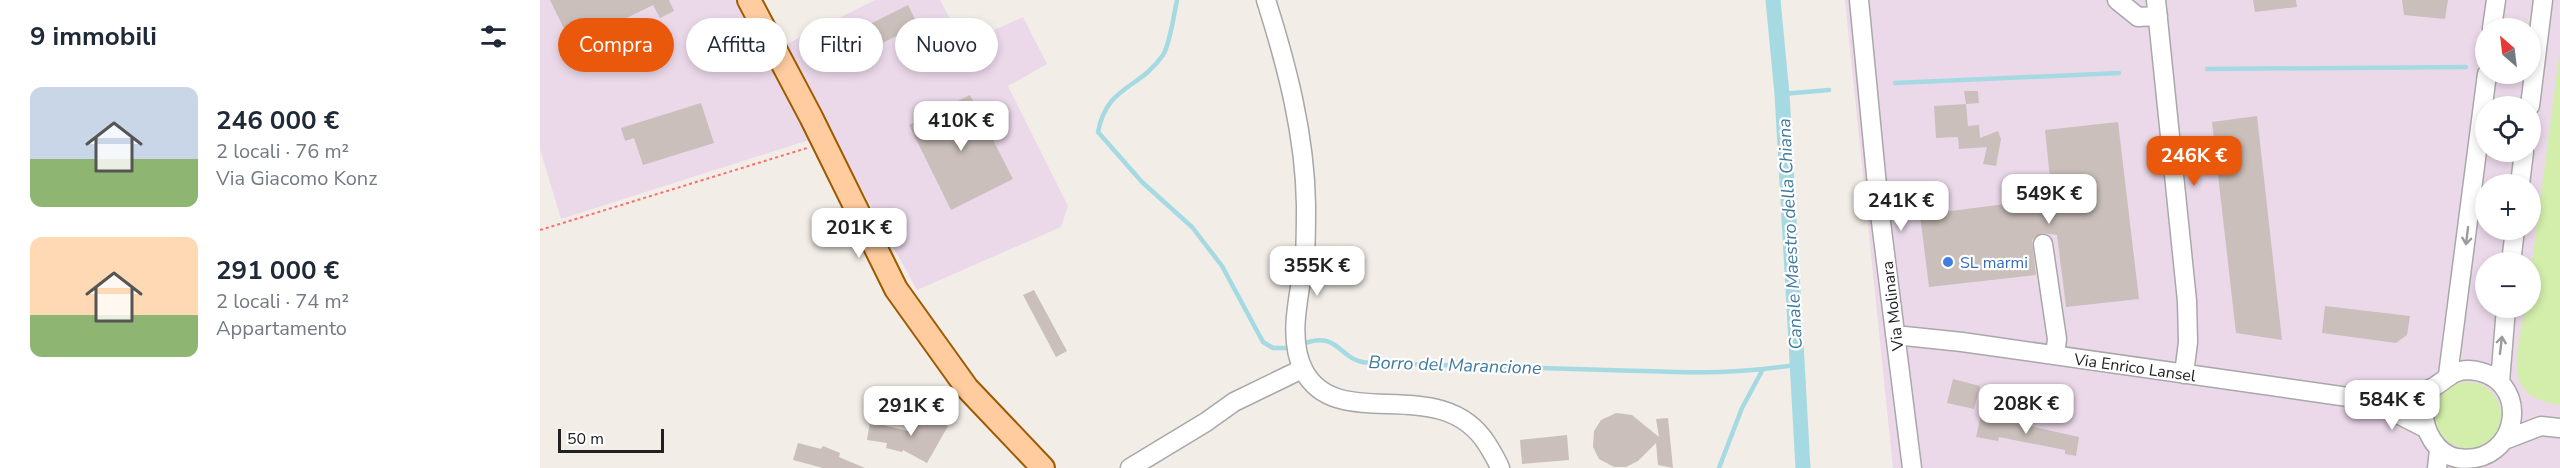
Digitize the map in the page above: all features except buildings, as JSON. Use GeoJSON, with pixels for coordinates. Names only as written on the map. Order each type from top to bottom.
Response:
{"type":"FeatureCollection","features":[{"type":"Feature","properties":{"kind":"main road"},"geometry":{"type":"LineString","coordinates":[[749,0],[824,142],[896,289],[967,388],[1043,468]]}},
{"type":"Feature","properties":{"kind":"street"},"geometry":{"type":"LineString","coordinates":[[1266,0],[1294,101],[1303,154],[1305,254],[1297,312],[1297,342],[1302,369],[1313,386],[1332,398],[1364,403],[1414,405],[1446,410],[1464,418],[1483,438],[1500,468]]}},
{"type":"Feature","properties":{"kind":"street","name":"Via Molinara"},"geometry":{"type":"LineString","coordinates":[[1859,0],[1879,206],[1912,468]]}},
{"type":"Feature","properties":{"kind":"street"},"geometry":{"type":"LineString","coordinates":[[2117,0],[2138,17],[2157,8],[2187,301],[2188,342],[2184,374]]}},
{"type":"Feature","properties":{"kind":"street"},"geometry":{"type":"LineString","coordinates":[[2494,18],[2496,0]]}},
{"type":"Feature","properties":{"kind":"street"},"geometry":{"type":"LineString","coordinates":[[2540,18],[2543,0]]}},
{"type":"Feature","properties":{"kind":"street"},"geometry":{"type":"LineString","coordinates":[[2448,375],[2486,84]]}},
{"type":"Feature","properties":{"kind":"street"},"geometry":{"type":"LineString","coordinates":[[2043,244],[2057,339],[2055,355]]}},
{"type":"Feature","properties":{"kind":"street"},"geometry":{"type":"LineString","coordinates":[[2500,382],[2505,318]]}},
{"type":"Feature","properties":{"kind":"street","name":"Via Enrico Lansel"},"geometry":{"type":"LineString","coordinates":[[1895,335],[2055,355],[2374,402],[2425,428]]}},
{"type":"Feature","properties":{"kind":"street"},"geometry":{"type":"LineString","coordinates":[[1130,468],[1206,422],[1234,402],[1302,369]]}},
{"type":"Feature","properties":{"kind":"street"},"geometry":{"type":"LineString","coordinates":[[2511,402],[2513,421],[2507,439],[2487,462],[2455,458],[2439,450],[2425,428],[2424,408],[2432,388],[2448,375],[2466,370],[2484,373],[2500,382],[2511,402],[2541,426]]}},
{"type":"Feature","properties":{"kind":"street","name":"Via Enrico Lansel"},"geometry":{"type":"LineString","coordinates":[[2374,402],[2432,388]]}},
{"type":"Feature","properties":{"kind":"street"},"geometry":{"type":"LineString","coordinates":[[2507,439],[2541,426],[2560,428]]}},
{"type":"Feature","properties":{"kind":"street"},"geometry":{"type":"LineString","coordinates":[[2437,468],[2439,450]]}},
{"type":"Feature","properties":{"kind":"path"},"geometry":{"type":"LineString","coordinates":[[540,230],[824,142]]}},
{"type":"Feature","properties":{"kind":"shaded area"},"geometry":{"type":"Polygon","coordinates":[[[540,0],[742,0],[757,18],[686,18],[686,72],[787,72],[787,44],[799,38],[799,72],[883,72],[883,18],[839,18],[875,0],[940,0],[949,18],[895,18],[895,72],[998,72],[998,28],[1023,17],[1047,64],[1008,86],[1068,206],[1061,227],[917,290],[831,133],[561,219],[540,149],[540,0]]]}},
{"type":"Feature","properties":{"kind":"shaded area"},"geometry":{"type":"Polygon","coordinates":[[[1845,0],[2560,0],[2560,468],[1893,468],[1845,0]]]}},
{"type":"Feature","properties":{"kind":"green space"},"geometry":{"type":"Polygon","coordinates":[[[2560,49],[2560,405],[2541,400],[2528,393],[2520,382],[2517,370],[2523,318],[2541,318],[2541,252],[2533,252],[2535,240],[2541,240],[2541,194],[2560,49]]]}},
{"type":"Feature","properties":{"kind":"green space"},"geometry":{"type":"Polygon","coordinates":[[[2468,382],[2481,384],[2496,397],[2501,415],[2499,428],[2486,443],[2468,448],[2455,446],[2440,433],[2435,415],[2437,402],[2450,387],[2468,382]]]}},
{"type":"Feature","properties":{"kind":"waterway","name":"Borro del Marancione"},"geometry":{"type":"LineString","coordinates":[[1177,0],[1170,36],[1163,55],[1144,75],[1116,96],[1102,117],[1098,132],[1142,182],[1192,227],[1222,266],[1263,342],[1273,348],[1292,348]]}},
{"type":"Feature","properties":{"kind":"waterway","name":"Canale Maestro della Chiana"},"geometry":{"type":"LineString","coordinates":[[1773,0],[1782,94],[1803,468]]}},
{"type":"Feature","properties":{"kind":"waterway"},"geometry":{"type":"LineString","coordinates":[[2207,69],[2466,67]]}},
{"type":"Feature","properties":{"kind":"waterway"},"geometry":{"type":"LineString","coordinates":[[1895,83],[2119,73]]}},
{"type":"Feature","properties":{"kind":"waterway"},"geometry":{"type":"LineString","coordinates":[[1782,94],[1829,90]]}},
{"type":"Feature","properties":{"kind":"waterway","name":"Borro del Marancione"},"geometry":{"type":"LineString","coordinates":[[1300,345],[1324,340],[1351,357],[1370,363],[1685,372],[1763,369]]}},
{"type":"Feature","properties":{"kind":"waterway"},"geometry":{"type":"LineString","coordinates":[[1719,468],[1742,408],[1763,369],[1797,365]]}},
{"type":"Feature","properties":{"kind":"place","name":"SL marmi"},"geometry":{"type":"Point","coordinates":[1948,262]}}]}
